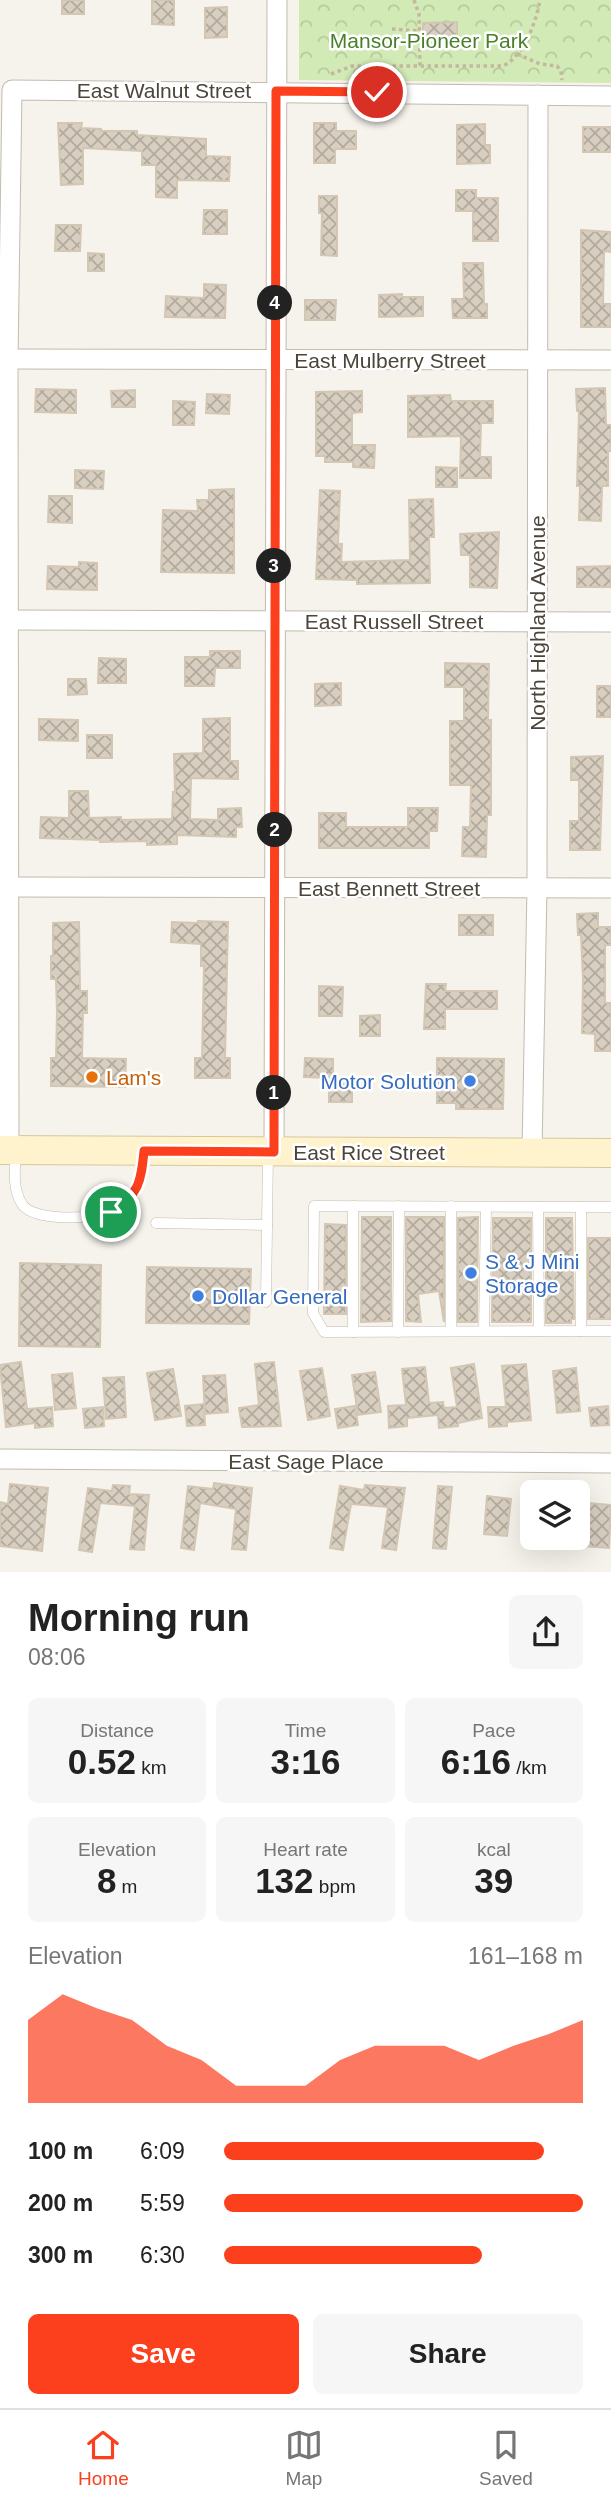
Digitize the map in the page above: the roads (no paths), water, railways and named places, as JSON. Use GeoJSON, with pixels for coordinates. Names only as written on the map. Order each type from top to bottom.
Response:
{"type":"FeatureCollection","features":[{"type":"Feature","properties":{"kind":"main road","name":"East Rice Street"},"geometry":{"type":"LineString","coordinates":[[8,1150],[611,1153]]}},
{"type":"Feature","properties":{"kind":"street"},"geometry":{"type":"LineString","coordinates":[[271,1152],[276,887],[276,0]]}},
{"type":"Feature","properties":{"kind":"street","name":"East Walnut Street"},"geometry":{"type":"LineString","coordinates":[[4,359],[12,90],[611,96]]}},
{"type":"Feature","properties":{"kind":"street","name":"North Highland Avenue"},"geometry":{"type":"LineString","coordinates":[[532,1152],[537,888],[538,95]]}},
{"type":"Feature","properties":{"kind":"street"},"geometry":{"type":"LineString","coordinates":[[4,359],[8,620],[4,1053],[8,1150]]}},
{"type":"Feature","properties":{"kind":"street","name":"East Mulberry Street"},"geometry":{"type":"LineString","coordinates":[[4,359],[611,360]]}},
{"type":"Feature","properties":{"kind":"street","name":"East Russell Street"},"geometry":{"type":"LineString","coordinates":[[8,620],[611,622]]}},
{"type":"Feature","properties":{"kind":"street","name":"East Bennett Street"},"geometry":{"type":"LineString","coordinates":[[4,887],[611,888]]}},
{"type":"Feature","properties":{"kind":"street","name":"East Sage Place"},"geometry":{"type":"LineString","coordinates":[[0,1459],[611,1463]]}},
{"type":"Feature","properties":{"kind":"lane"},"geometry":{"type":"LineString","coordinates":[[8,1150],[17,1195],[30,1213],[43,1216],[94,1216],[111,1212],[122,1205],[130,1199],[141,1179],[144,1151]]}},
{"type":"Feature","properties":{"kind":"lane"},"geometry":{"type":"LineString","coordinates":[[266,1302],[271,1152]]}},
{"type":"Feature","properties":{"kind":"lane"},"geometry":{"type":"LineString","coordinates":[[611,1207],[314,1206],[313,1313],[324,1332],[611,1331]]}},
{"type":"Feature","properties":{"kind":"lane"},"geometry":{"type":"LineString","coordinates":[[353,1206],[354,1332]]}},
{"type":"Feature","properties":{"kind":"lane"},"geometry":{"type":"LineString","coordinates":[[398,1332],[399,1206]]}},
{"type":"Feature","properties":{"kind":"lane"},"geometry":{"type":"LineString","coordinates":[[451,1206],[451,1331]]}},
{"type":"Feature","properties":{"kind":"lane"},"geometry":{"type":"LineString","coordinates":[[485,1331],[486,1207]]}},
{"type":"Feature","properties":{"kind":"lane"},"geometry":{"type":"LineString","coordinates":[[538,1207],[538,1331]]}},
{"type":"Feature","properties":{"kind":"lane"},"geometry":{"type":"LineString","coordinates":[[581,1207],[581,1331]]}},
{"type":"Feature","properties":{"kind":"lane"},"geometry":{"type":"LineString","coordinates":[[156,1223],[267,1225]]}},
{"type":"Feature","properties":{"kind":"place","name":"Lam's"},"geometry":{"type":"Point","coordinates":[92,1077]}},
{"type":"Feature","properties":{"kind":"place","name":"Motor Solution"},"geometry":{"type":"Point","coordinates":[470,1081]}},
{"type":"Feature","properties":{"kind":"place","name":"S & J Mini Storage"},"geometry":{"type":"Point","coordinates":[471,1273]}},
{"type":"Feature","properties":{"kind":"place","name":"Dollar General"},"geometry":{"type":"Point","coordinates":[198,1296]}},
{"type":"Feature","properties":{"kind":"park label","name":"Mansor-Pioneer Park"},"geometry":{"type":"Point","coordinates":[429,40]}}]}
